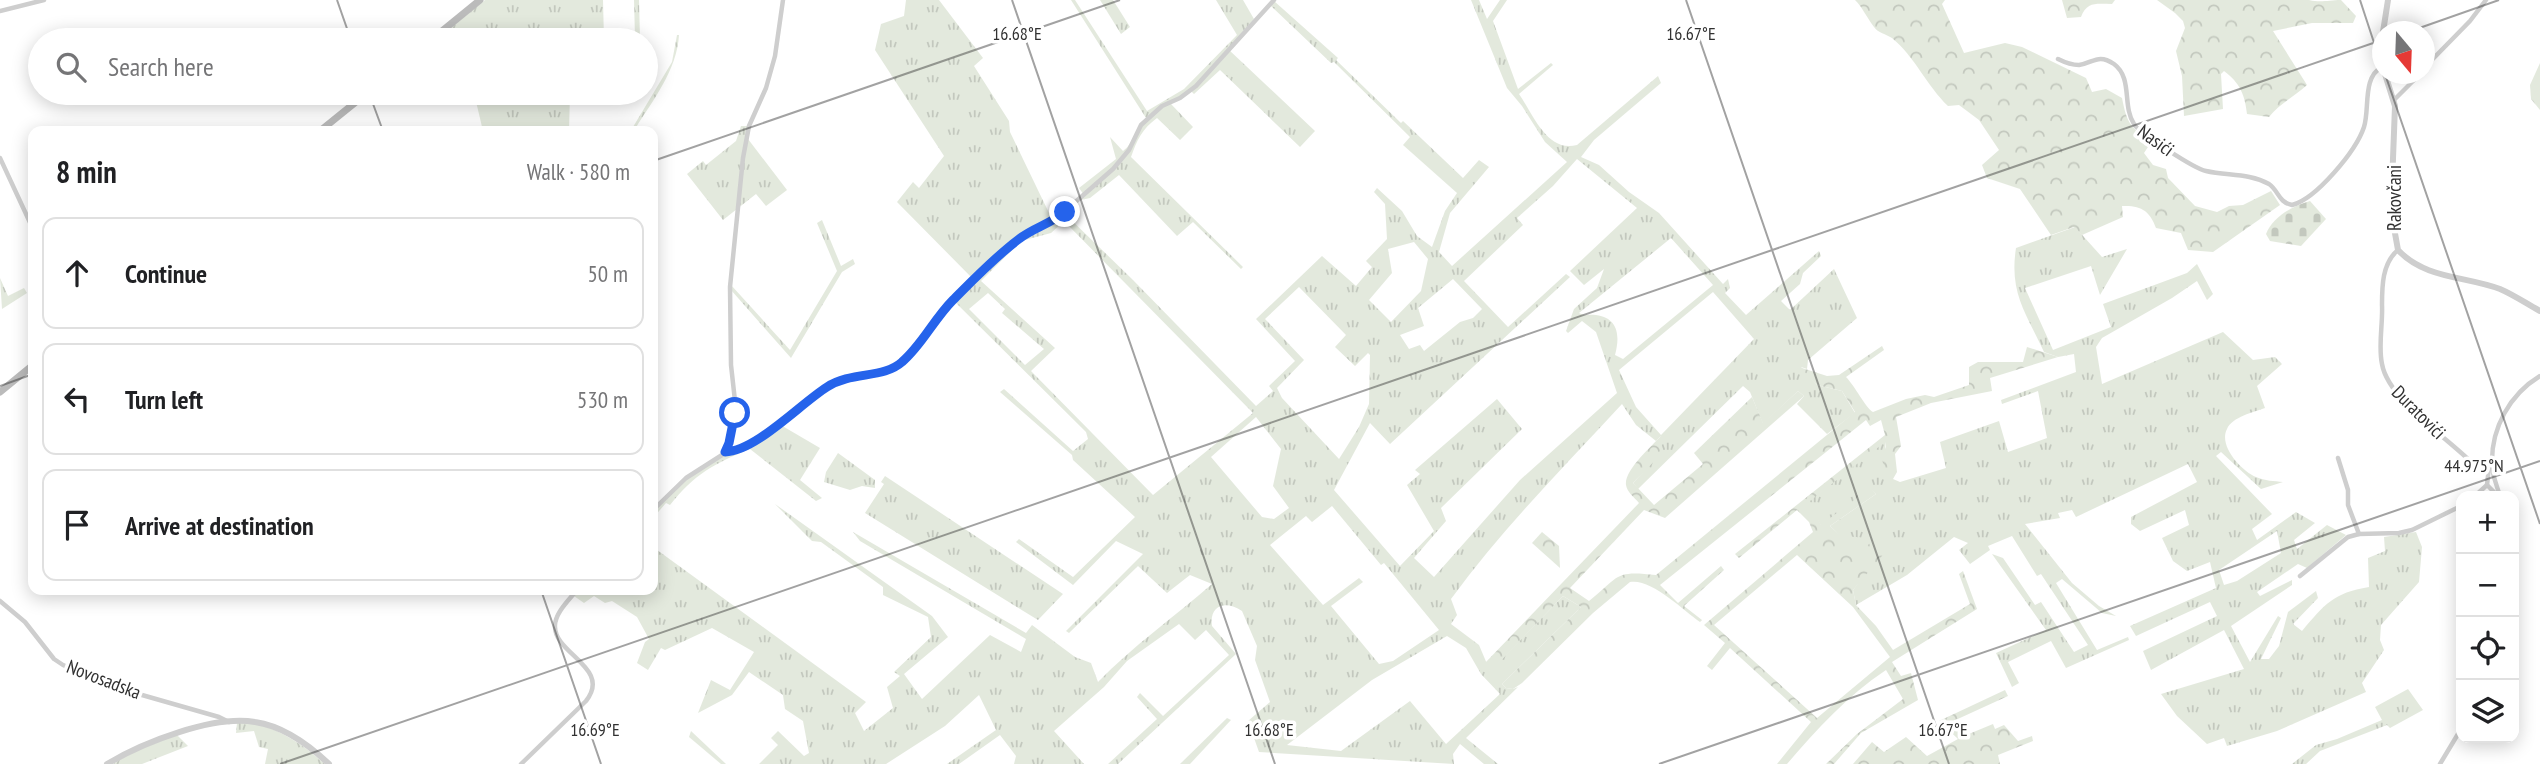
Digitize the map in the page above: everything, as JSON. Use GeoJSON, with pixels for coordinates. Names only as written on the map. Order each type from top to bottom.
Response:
{"type":"FeatureCollection","features":[{"type":"Feature","properties":{"kind":"main road"},"geometry":{"type":"LineString","coordinates":[[446,28],[480,0]]}},
{"type":"Feature","properties":{"kind":"main road"},"geometry":{"type":"LineString","coordinates":[[326,126],[352,105]]}},
{"type":"Feature","properties":{"kind":"main road"},"geometry":{"type":"LineString","coordinates":[[0,393],[28,369]]}},
{"type":"Feature","properties":{"kind":"street"},"geometry":{"type":"LineString","coordinates":[[0,11],[44,0]]}},
{"type":"Feature","properties":{"kind":"street"},"geometry":{"type":"LineString","coordinates":[[725,452],[736,410],[729,308],[743,158],[749,126],[766,88],[775,56],[783,0]]}},
{"type":"Feature","properties":{"kind":"street"},"geometry":{"type":"LineString","coordinates":[[658,505],[686,478],[725,452],[750,445],[830,385],[854,375],[888,371],[901,363],[954,299],[1015,242],[1031,231],[1051,223],[1113,169],[1129,150],[1141,125],[1162,106],[1180,98],[1196,86],[1274,0]]}},
{"type":"Feature","properties":{"kind":"street"},"geometry":{"type":"LineString","coordinates":[[2385,21],[2388,0]]}},
{"type":"Feature","properties":{"kind":"street"},"geometry":{"type":"LineString","coordinates":[[2435,57],[2470,21],[2486,0]]}},
{"type":"Feature","properties":{"kind":"street","name":"Nasići"},"geometry":{"type":"LineString","coordinates":[[2058,59],[2077,65],[2100,59],[2111,62],[2123,75],[2130,116],[2133,124],[2143,134],[2195,168],[2245,176],[2268,184],[2287,205],[2306,200],[2340,165],[2363,130],[2372,76]]}},
{"type":"Feature","properties":{"kind":"street","name":"Rakovčani"},"geometry":{"type":"LineString","coordinates":[[2389,84],[2395,99],[2396,131],[2391,211],[2398,250],[2416,266],[2499,289],[2540,311]]}},
{"type":"Feature","properties":{"kind":"street"},"geometry":{"type":"LineString","coordinates":[[2395,99],[2410,84]]}},
{"type":"Feature","properties":{"kind":"street"},"geometry":{"type":"LineString","coordinates":[[0,158],[28,218]]}},
{"type":"Feature","properties":{"kind":"street","name":"Duratovići"},"geometry":{"type":"LineString","coordinates":[[2398,250],[2387,263],[2383,284],[2383,370],[2391,386],[2412,410],[2475,466],[2481,469],[2491,466]]}},
{"type":"Feature","properties":{"kind":"street"},"geometry":{"type":"LineString","coordinates":[[2480,491],[2487,485],[2498,430],[2506,409],[2518,393],[2540,376]]}},
{"type":"Feature","properties":{"kind":"street"},"geometry":{"type":"LineString","coordinates":[[2338,458],[2348,490],[2348,505],[2359,534]]}},
{"type":"Feature","properties":{"kind":"street"},"geometry":{"type":"LineString","coordinates":[[2491,466],[2498,491]]}},
{"type":"Feature","properties":{"kind":"street"},"geometry":{"type":"LineString","coordinates":[[2487,485],[2494,491]]}},
{"type":"Feature","properties":{"kind":"street"},"geometry":{"type":"LineString","coordinates":[[2300,576],[2342,540],[2359,534],[2412,530],[2456,508]]}},
{"type":"Feature","properties":{"kind":"street"},"geometry":{"type":"LineString","coordinates":[[521,764],[586,701],[591,692],[591,677],[586,668],[565,647],[555,628],[558,615],[573,595]]}},
{"type":"Feature","properties":{"kind":"street","name":"Novosadska"},"geometry":{"type":"LineString","coordinates":[[0,601],[25,622],[54,659],[63,665],[107,685],[219,717],[229,723]]}},
{"type":"Feature","properties":{"kind":"street"},"geometry":{"type":"LineString","coordinates":[[107,764],[171,734],[254,721],[303,742],[329,764]]}},
{"type":"Feature","properties":{"kind":"street"},"geometry":{"type":"LineString","coordinates":[[2440,764],[2456,737]]}},
{"type":"Feature","properties":{"kind":"green space"},"geometry":{"type":"Polygon","coordinates":[[[485,0],[603,0],[604,28],[451,28],[485,0]]]}},
{"type":"Feature","properties":{"kind":"green space"},"geometry":{"type":"Polygon","coordinates":[[[634,0],[639,0],[640,28],[635,28],[634,0]]]}},
{"type":"Feature","properties":{"kind":"green space"},"geometry":{"type":"Polygon","coordinates":[[[906,0],[939,0],[983,58],[974,66],[1009,121],[1010,132],[1049,213],[1066,209],[1063,212],[1256,406],[1273,391],[1269,386],[1295,361],[1256,319],[1322,256],[1356,286],[1372,267],[1366,261],[1387,239],[1385,204],[1374,192],[1377,188],[1402,211],[1417,236],[1432,247],[1445,211],[1457,193],[1403,145],[1410,137],[1334,62],[1331,63],[1271,6],[1274,1],[1338,58],[1336,60],[1401,123],[1403,121],[1463,178],[1479,160],[1489,167],[1450,213],[1439,252],[1452,266],[1567,162],[1545,142],[1507,88],[1471,0],[1479,0],[1487,19],[1500,0],[1507,0],[1493,21],[1518,89],[1551,63],[1553,65],[1519,94],[1542,130],[1557,143],[1577,145],[1658,76],[1661,83],[1594,140],[1581,157],[1599,165],[1629,192],[1659,213],[1723,284],[1728,279],[1730,288],[1725,293],[1746,315],[1819,251],[1821,256],[1803,273],[1800,284],[1781,301],[1790,310],[1834,269],[1857,318],[1808,360],[1807,369],[1801,367],[1817,385],[1842,391],[1855,413],[1827,434],[1797,404],[1804,396],[1798,391],[1763,424],[1750,392],[1743,386],[1638,489],[1633,483],[1645,470],[1661,436],[1656,441],[1636,425],[1622,404],[1512,523],[1451,599],[1457,615],[1451,624],[1479,645],[1490,671],[1563,596],[1581,607],[1502,684],[1506,688],[1518,687],[1466,738],[1498,764],[1484,764],[1460,744],[1453,754],[1454,764],[1259,752],[1248,721],[1270,702],[1255,660],[1257,646],[1242,611],[1225,605],[1213,613],[1212,626],[1236,654],[1118,764],[1108,764],[1157,719],[1137,697],[1140,693],[1163,716],[1229,655],[1206,630],[1195,640],[1179,624],[1127,661],[1104,687],[1054,731],[1084,764],[1014,764],[1016,756],[1000,735],[959,764],[947,764],[996,730],[979,695],[945,726],[886,764],[759,764],[778,745],[771,738],[778,731],[804,756],[809,753],[803,721],[785,709],[783,695],[749,672],[732,695],[698,713],[711,680],[730,690],[754,652],[712,628],[665,650],[661,648],[648,670],[637,663],[645,642],[649,639],[637,617],[612,601],[605,603],[594,596],[584,603],[575,595],[658,595],[658,551],[866,702],[855,713],[864,731],[893,708],[887,687],[900,676],[894,672],[931,637],[928,617],[883,595],[883,587],[821,542],[812,541],[775,504],[932,616],[948,637],[904,674],[922,699],[990,635],[1021,652],[1026,639],[860,541],[853,532],[1026,633],[1032,625],[1075,657],[1091,663],[1098,682],[1212,584],[1190,575],[1167,593],[1138,566],[1069,633],[1066,631],[1143,554],[1116,541],[1073,585],[1016,542],[1019,539],[1073,577],[1135,517],[1073,460],[1072,455],[1000,392],[1004,389],[1073,451],[1088,439],[1086,432],[955,302],[975,281],[897,202],[913,182],[919,188],[944,156],[875,50],[881,24],[904,16],[906,0]],[[1577,159],[1553,186],[1517,218],[1523,225],[1464,281],[1508,327],[1566,274],[1570,277],[1390,444],[1370,423],[1334,490],[1400,566],[1434,531],[1407,485],[1420,474],[1415,470],[1497,399],[1522,429],[1441,508],[1446,521],[1414,558],[1434,577],[1520,480],[1617,393],[1596,332],[1582,321],[1568,333],[1566,331],[1574,309],[1597,288],[1604,269],[1584,285],[1570,271],[1637,208],[1577,159]],[[1064,221],[1051,233],[1021,241],[981,281],[1055,348],[1031,371],[1153,495],[1253,413],[1064,221]],[[1671,238],[1579,313],[1604,317],[1613,324],[1617,335],[1615,355],[1623,359],[1713,285],[1671,238]],[[1414,242],[1388,249],[1392,273],[1369,300],[1391,322],[1421,291],[1428,259],[1414,242]],[[1453,279],[1418,308],[1424,326],[1400,335],[1409,349],[1420,345],[1424,351],[1460,322],[1473,318],[1482,309],[1453,279]],[[1299,287],[1265,319],[1304,360],[1277,388],[1282,398],[1339,459],[1359,427],[1369,404],[1370,355],[1368,353],[1355,366],[1335,347],[1346,335],[1299,287]],[[1713,292],[1619,370],[1636,407],[1661,435],[1754,339],[1713,292]],[[988,293],[969,309],[1025,365],[1044,349],[1002,313],[1005,309],[988,293]],[[1256,417],[1211,457],[1262,517],[1274,519],[1289,508],[1273,486],[1281,449],[1256,417]],[[1332,506],[1312,522],[1306,516],[1270,545],[1323,605],[1359,578],[1363,582],[1331,606],[1379,664],[1393,661],[1439,630],[1384,563],[1381,565],[1332,506]],[[1447,636],[1372,680],[1287,745],[1341,751],[1410,701],[1446,744],[1500,694],[1481,674],[1466,648],[1447,636]]]}},
{"type":"Feature","properties":{"kind":"green space"},"geometry":{"type":"Polygon","coordinates":[[[1071,0],[1075,0],[1147,111],[1184,89],[1237,35],[1216,0],[1243,0],[1254,19],[1228,49],[1315,131],[1300,147],[1220,70],[1194,94],[1191,91],[1171,104],[1193,127],[1180,140],[1157,118],[1141,135],[1131,157],[1243,267],[1241,269],[1193,222],[1177,236],[1119,175],[1090,198],[1076,201],[1084,195],[1079,188],[1116,159],[1110,137],[1123,151],[1146,118],[1071,0]]]}},
{"type":"Feature","properties":{"kind":"green space"},"geometry":{"type":"Polygon","coordinates":[[[1100,0],[1113,0],[1130,27],[1121,34],[1100,0]]]}},
{"type":"Feature","properties":{"kind":"green space"},"geometry":{"type":"Polygon","coordinates":[[[1855,0],[1945,0],[1942,4],[1964,53],[2005,43],[2022,47],[2086,78],[2092,92],[2106,89],[2122,98],[2131,124],[2152,141],[2144,153],[2153,165],[2166,169],[2168,178],[2195,206],[2217,212],[2229,206],[2243,205],[2271,191],[2280,205],[2213,252],[2188,250],[2181,233],[2156,228],[2144,210],[2129,206],[2122,206],[2123,217],[2082,235],[2074,227],[2051,235],[2020,189],[1987,178],[1982,165],[1999,150],[1979,120],[1959,105],[1948,106],[1908,54],[1892,38],[1876,29],[1855,0]]]}},
{"type":"Feature","properties":{"kind":"green space"},"geometry":{"type":"Polygon","coordinates":[[[2062,0],[2115,0],[2112,4],[2089,6],[2081,17],[2067,18],[2062,0]]]}},
{"type":"Feature","properties":{"kind":"green space"},"geometry":{"type":"Polygon","coordinates":[[[2157,0],[2341,0],[2356,16],[2353,23],[2312,23],[2273,31],[2307,85],[2269,117],[2247,114],[2241,90],[2224,71],[2221,74],[2223,109],[2184,116],[2182,76],[2176,51],[2185,28],[2183,21],[2175,13],[2157,0]]]}},
{"type":"Feature","properties":{"kind":"green space"},"geometry":{"type":"Polygon","coordinates":[[[679,35],[674,60],[658,92],[658,85],[672,62],[679,35]]]}},
{"type":"Feature","properties":{"kind":"green space"},"geometry":{"type":"Polygon","coordinates":[[[2540,63],[2540,110],[2531,99],[2530,85],[2540,63]]]}},
{"type":"Feature","properties":{"kind":"green space"},"geometry":{"type":"Polygon","coordinates":[[[477,105],[570,105],[569,126],[482,126],[477,105]]]}},
{"type":"Feature","properties":{"kind":"green space"},"geometry":{"type":"Polygon","coordinates":[[[646,105],[650,105],[637,126],[634,126],[646,105]]]}},
{"type":"Feature","properties":{"kind":"green space"},"geometry":{"type":"Polygon","coordinates":[[[741,126],[750,126],[748,139],[787,190],[766,206],[756,194],[723,220],[687,174],[703,161],[706,165],[736,141],[741,126]]]}},
{"type":"Feature","properties":{"kind":"green space"},"geometry":{"type":"Polygon","coordinates":[[[2310,201],[2326,219],[2301,246],[2270,241],[2266,234],[2278,217],[2310,201]]]}},
{"type":"Feature","properties":{"kind":"green space"},"geometry":{"type":"Polygon","coordinates":[[[822,220],[841,266],[853,259],[855,264],[842,272],[791,358],[731,290],[731,285],[790,350],[837,271],[817,223],[822,220]]]}},
{"type":"Feature","properties":{"kind":"green space"},"geometry":{"type":"Polygon","coordinates":[[[2075,227],[2102,257],[2127,249],[2100,295],[2091,266],[2025,288],[2053,350],[2111,327],[2103,304],[2187,273],[2197,264],[2213,294],[2207,300],[2197,281],[2102,338],[2096,347],[2102,384],[2223,332],[2253,360],[2275,357],[2282,364],[2257,386],[2265,408],[2234,421],[2225,436],[2233,457],[2250,474],[2283,482],[2261,489],[2221,452],[2216,456],[2272,514],[2252,529],[2257,540],[2296,512],[2315,523],[2294,540],[2297,549],[2327,525],[2346,535],[2307,568],[2298,564],[2257,592],[2260,596],[2292,580],[2292,585],[2231,626],[2250,662],[2278,616],[2281,618],[2261,659],[2269,659],[2279,646],[2288,612],[2316,591],[2318,598],[2293,624],[2302,631],[2338,596],[2369,587],[2368,558],[2385,551],[2384,537],[2416,532],[2422,547],[2419,582],[2381,625],[2380,640],[2384,650],[2362,683],[2366,692],[2277,731],[2227,746],[2224,738],[2207,744],[2177,716],[2161,694],[2244,669],[2224,630],[2151,670],[2143,651],[2217,616],[2210,602],[2136,636],[2130,626],[2216,588],[2210,562],[2187,571],[2173,561],[2162,538],[2189,525],[2185,510],[2140,531],[2131,524],[2131,517],[2197,482],[2188,464],[2076,517],[2072,510],[2058,513],[2060,518],[2025,524],[2072,583],[2099,606],[2116,616],[2102,613],[2062,579],[2056,583],[2097,650],[2128,637],[2129,640],[2066,668],[2051,641],[2008,662],[2019,683],[2012,687],[1996,653],[2046,630],[1992,554],[2003,558],[2035,605],[2041,602],[2074,652],[2088,645],[2041,574],[2037,576],[2012,536],[1988,546],[1990,550],[1970,564],[1959,550],[1968,543],[1954,537],[1907,575],[1856,605],[1853,590],[1859,582],[1853,558],[1847,545],[1830,526],[1876,494],[1870,489],[1821,526],[1809,501],[1885,441],[1887,472],[1897,472],[1893,479],[1900,482],[1946,468],[1940,442],[1999,421],[2008,452],[2047,438],[2038,391],[2002,404],[2001,400],[2076,372],[2074,354],[2058,357],[2044,352],[2025,314],[2017,290],[2014,264],[2016,248],[2075,227]],[[2277,531],[2219,570],[2224,585],[2237,581],[2281,553],[2277,531]]]}},
{"type":"Feature","properties":{"kind":"green space"},"geometry":{"type":"Polygon","coordinates":[[[0,278],[8,296],[24,288],[27,293],[2,309],[0,278]]]}},
{"type":"Feature","properties":{"kind":"green space"},"geometry":{"type":"Polygon","coordinates":[[[1882,346],[1884,350],[1846,377],[1873,412],[1906,399],[1925,395],[1934,397],[1969,385],[1969,367],[1978,362],[2023,362],[2027,347],[2058,357],[1990,378],[1992,391],[1931,403],[1896,417],[1901,446],[1895,454],[1897,472],[1887,473],[1881,458],[1886,447],[1885,442],[1810,501],[1821,525],[1870,488],[1876,494],[1830,526],[1841,536],[1857,537],[1854,555],[1872,542],[1887,550],[1853,590],[1856,605],[1876,626],[1893,650],[1970,604],[1959,574],[1963,571],[1977,609],[1892,662],[1901,676],[1911,673],[1918,700],[1861,733],[1834,764],[1826,764],[1857,734],[1903,699],[1886,670],[1833,714],[1787,764],[1777,764],[1811,722],[1730,648],[1712,670],[1707,666],[1725,643],[1704,625],[1813,532],[1809,522],[1797,510],[1739,558],[1735,554],[1885,435],[1881,420],[1870,426],[1866,420],[1660,585],[1678,603],[1721,566],[1724,570],[1684,606],[1702,620],[1700,622],[1657,590],[1638,582],[1630,582],[1593,613],[1522,683],[1513,689],[1506,688],[1502,684],[1581,607],[1563,596],[1490,672],[1485,663],[1639,503],[1626,485],[1629,472],[1662,435],[1657,456],[1633,483],[1654,505],[1703,464],[1694,453],[1752,397],[1763,423],[1798,391],[1804,396],[1665,518],[1644,510],[1570,588],[1589,601],[1613,580],[1625,574],[1656,575],[1855,412],[1842,391],[1817,385],[1799,367],[1827,376],[1839,375],[1882,346]],[[1797,555],[1714,625],[1817,718],[1890,657],[1853,607],[1797,555]]]}},
{"type":"Feature","properties":{"kind":"green space"},"geometry":{"type":"Polygon","coordinates":[[[779,424],[820,448],[800,480],[822,498],[816,501],[750,449],[706,471],[688,485],[670,505],[666,503],[658,512],[658,506],[682,482],[723,455],[747,447],[779,424]]]}},
{"type":"Feature","properties":{"kind":"green space"},"geometry":{"type":"Polygon","coordinates":[[[838,453],[875,480],[875,488],[862,486],[850,490],[824,482],[826,472],[838,453]]]}},
{"type":"Feature","properties":{"kind":"green space"},"geometry":{"type":"Polygon","coordinates":[[[885,476],[1063,594],[1038,620],[865,513],[884,484],[881,482],[885,476]]]}},
{"type":"Feature","properties":{"kind":"green space"},"geometry":{"type":"Polygon","coordinates":[[[1542,532],[1559,546],[1560,568],[1532,543],[1542,532]]]}},
{"type":"Feature","properties":{"kind":"green space"},"geometry":{"type":"Polygon","coordinates":[[[2408,689],[2423,710],[2390,728],[2387,725],[2320,751],[2306,764],[2292,764],[2316,745],[2382,720],[2375,707],[2408,689]]]}},
{"type":"Feature","properties":{"kind":"green space"},"geometry":{"type":"Polygon","coordinates":[[[2005,690],[2008,696],[1949,723],[1964,736],[1993,724],[1995,729],[2004,725],[2018,741],[2032,736],[2033,741],[1998,755],[2000,764],[1853,764],[1872,742],[1884,752],[1906,737],[1927,756],[1958,739],[1939,721],[2005,690]]]}},
{"type":"Feature","properties":{"kind":"green space"},"geometry":{"type":"Polygon","coordinates":[[[1227,718],[1231,720],[1190,764],[1180,764],[1227,718]]]}},
{"type":"Feature","properties":{"kind":"green space"},"geometry":{"type":"Polygon","coordinates":[[[252,722],[291,738],[325,764],[265,764],[268,749],[259,747],[254,731],[236,733],[237,723],[252,722]]]}},
{"type":"Feature","properties":{"kind":"green space"},"geometry":{"type":"Polygon","coordinates":[[[691,731],[726,764],[721,764],[689,737],[691,731]]]}},
{"type":"Feature","properties":{"kind":"green space"},"geometry":{"type":"Polygon","coordinates":[[[176,734],[188,746],[142,764],[113,764],[135,750],[176,734]]]}},
{"type":"Feature","properties":{"kind":"route"},"geometry":{"type":"LineString","coordinates":[[735,413],[725,452],[750,445],[830,385],[854,375],[893,369],[914,350],[954,299],[998,257],[1021,237],[1051,223],[1065,212]]}}]}
